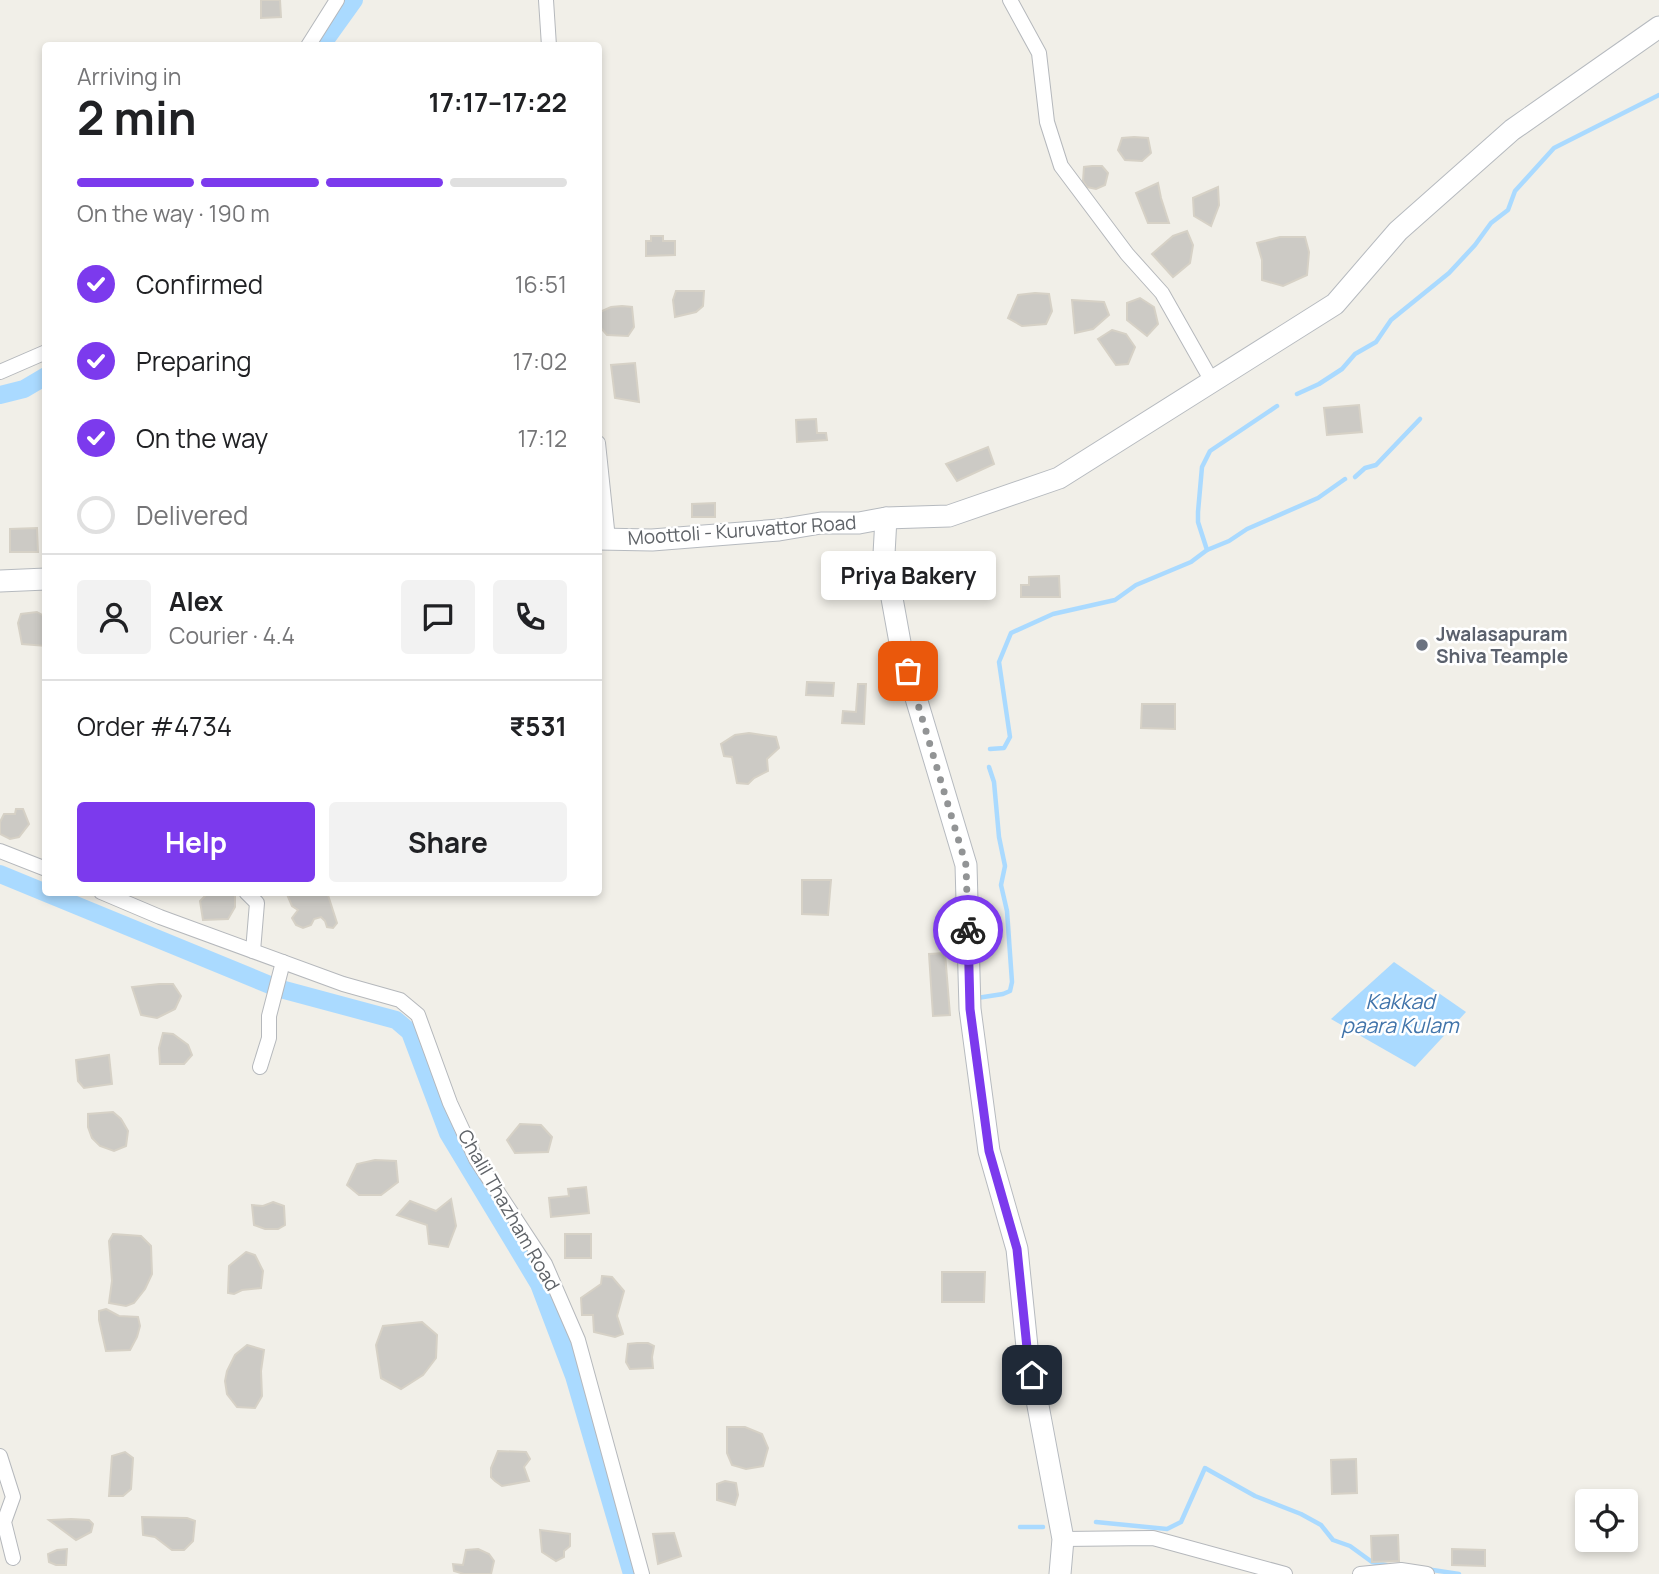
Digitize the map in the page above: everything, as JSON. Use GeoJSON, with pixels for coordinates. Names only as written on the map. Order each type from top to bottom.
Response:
{"type":"FeatureCollection","features":[{"type":"Feature","properties":{"kind":"main road","name":"Moottoli - Kuruvattor Road"},"geometry":{"type":"LineString","coordinates":[[603,539],[652,540],[779,530],[821,523],[949,516],[1059,478],[1335,304],[1398,231],[1512,130],[1659,27]]}},
{"type":"Feature","properties":{"kind":"main road"},"geometry":{"type":"LineString","coordinates":[[886,518],[884,554],[901,648],[966,865],[970,1009],[989,1151],[1017,1249],[1027,1348],[1063,1539],[1060,1574]]}},
{"type":"Feature","properties":{"kind":"main road"},"geometry":{"type":"LineString","coordinates":[[0,581],[42,579]]}},
{"type":"Feature","properties":{"kind":"street"},"geometry":{"type":"LineString","coordinates":[[311,42],[337,0]]}},
{"type":"Feature","properties":{"kind":"street"},"geometry":{"type":"LineString","coordinates":[[546,0],[549,42]]}},
{"type":"Feature","properties":{"kind":"street"},"geometry":{"type":"LineString","coordinates":[[1010,0],[1040,53],[1047,122],[1061,166],[1127,254],[1161,293],[1213,383]]}},
{"type":"Feature","properties":{"kind":"street"},"geometry":{"type":"LineString","coordinates":[[0,372],[42,354]]}},
{"type":"Feature","properties":{"kind":"street"},"geometry":{"type":"LineString","coordinates":[[602,520],[603,539]]}},
{"type":"Feature","properties":{"kind":"street"},"geometry":{"type":"LineString","coordinates":[[0,851],[42,867]]}},
{"type":"Feature","properties":{"kind":"street","name":"Chalil Thazham Road"},"geometry":{"type":"LineString","coordinates":[[111,896],[343,984],[400,1000],[418,1015],[450,1103],[476,1159],[545,1264],[578,1340],[642,1574]]}},
{"type":"Feature","properties":{"kind":"street"},"geometry":{"type":"LineString","coordinates":[[250,896],[257,903],[253,951]]}},
{"type":"Feature","properties":{"kind":"street"},"geometry":{"type":"LineString","coordinates":[[260,1067],[269,1038],[269,1016],[283,962]]}},
{"type":"Feature","properties":{"kind":"street"},"geometry":{"type":"LineString","coordinates":[[0,1456],[13,1497],[4,1522],[13,1558]]}},
{"type":"Feature","properties":{"kind":"street"},"geometry":{"type":"LineString","coordinates":[[1063,1539],[1153,1538],[1285,1574]]}},
{"type":"Feature","properties":{"kind":"street"},"geometry":{"type":"LineString","coordinates":[[1360,1574],[1401,1570],[1427,1574]]}},
{"type":"Feature","properties":{"kind":"water","name":"Kakkad paara Kulam"},"geometry":{"type":"Polygon","coordinates":[[[1394,962],[1466,1012],[1415,1067],[1331,1019],[1394,962]]]}},
{"type":"Feature","properties":{"kind":"building"},"geometry":{"type":"Polygon","coordinates":[[[261,0],[280,0],[281,17],[261,18],[261,0]]]}},
{"type":"Feature","properties":{"kind":"building"},"geometry":{"type":"Polygon","coordinates":[[[1122,138],[1148,138],[1151,153],[1142,161],[1125,160],[1118,150],[1122,138]]]}},
{"type":"Feature","properties":{"kind":"building"},"geometry":{"type":"Polygon","coordinates":[[[1102,166],[1108,173],[1105,185],[1096,189],[1087,187],[1083,181],[1084,167],[1102,166]]]}},
{"type":"Feature","properties":{"kind":"building"},"geometry":{"type":"Polygon","coordinates":[[[1158,183],[1169,223],[1148,223],[1136,193],[1158,183]]]}},
{"type":"Feature","properties":{"kind":"building"},"geometry":{"type":"Polygon","coordinates":[[[1218,187],[1219,205],[1211,226],[1194,216],[1193,198],[1218,187]]]}},
{"type":"Feature","properties":{"kind":"building"},"geometry":{"type":"Polygon","coordinates":[[[1187,231],[1193,245],[1190,263],[1173,277],[1152,254],[1173,236],[1187,231]]]}},
{"type":"Feature","properties":{"kind":"building"},"geometry":{"type":"Polygon","coordinates":[[[651,236],[663,236],[663,241],[675,241],[675,255],[646,256],[646,241],[651,241],[651,236]]]}},
{"type":"Feature","properties":{"kind":"building"},"geometry":{"type":"Polygon","coordinates":[[[1280,237],[1305,237],[1309,252],[1307,275],[1283,286],[1262,280],[1262,260],[1257,243],[1280,237]]]}},
{"type":"Feature","properties":{"kind":"building"},"geometry":{"type":"Polygon","coordinates":[[[676,291],[704,291],[703,306],[696,312],[675,317],[673,300],[676,291]]]}},
{"type":"Feature","properties":{"kind":"building"},"geometry":{"type":"Polygon","coordinates":[[[1049,294],[1052,311],[1046,324],[1022,326],[1008,318],[1018,295],[1049,294]]]}},
{"type":"Feature","properties":{"kind":"building"},"geometry":{"type":"Polygon","coordinates":[[[1140,298],[1154,307],[1158,324],[1147,336],[1127,320],[1127,303],[1140,298]]]}},
{"type":"Feature","properties":{"kind":"building"},"geometry":{"type":"Polygon","coordinates":[[[1072,300],[1104,302],[1109,315],[1093,329],[1075,333],[1072,300]]]}},
{"type":"Feature","properties":{"kind":"building"},"geometry":{"type":"Polygon","coordinates":[[[611,307],[632,307],[634,327],[628,336],[607,335],[602,329],[602,311],[611,307]]]}},
{"type":"Feature","properties":{"kind":"building"},"geometry":{"type":"Polygon","coordinates":[[[1112,330],[1126,334],[1135,347],[1128,364],[1116,365],[1098,339],[1112,330]]]}},
{"type":"Feature","properties":{"kind":"building"},"geometry":{"type":"Polygon","coordinates":[[[635,363],[639,402],[615,398],[611,365],[635,363]]]}},
{"type":"Feature","properties":{"kind":"building"},"geometry":{"type":"Polygon","coordinates":[[[1359,405],[1362,432],[1327,435],[1324,408],[1359,405]]]}},
{"type":"Feature","properties":{"kind":"building"},"geometry":{"type":"Polygon","coordinates":[[[816,419],[817,433],[826,433],[827,440],[797,442],[796,420],[816,419]]]}},
{"type":"Feature","properties":{"kind":"building"},"geometry":{"type":"Polygon","coordinates":[[[988,447],[994,464],[957,481],[946,464],[988,447]]]}},
{"type":"Feature","properties":{"kind":"building"},"geometry":{"type":"Polygon","coordinates":[[[715,503],[715,517],[692,517],[692,504],[715,503]]]}},
{"type":"Feature","properties":{"kind":"building"},"geometry":{"type":"Polygon","coordinates":[[[37,528],[38,552],[10,552],[10,529],[37,528]]]}},
{"type":"Feature","properties":{"kind":"building"},"geometry":{"type":"Polygon","coordinates":[[[1059,576],[1060,597],[1021,597],[1021,585],[1029,585],[1029,577],[1059,576]]]}},
{"type":"Feature","properties":{"kind":"building"},"geometry":{"type":"Polygon","coordinates":[[[37,612],[42,615],[42,646],[22,644],[18,623],[21,614],[37,612]]]}},
{"type":"Feature","properties":{"kind":"building"},"geometry":{"type":"Polygon","coordinates":[[[807,682],[834,683],[833,696],[806,695],[807,682]]]}},
{"type":"Feature","properties":{"kind":"building"},"geometry":{"type":"Polygon","coordinates":[[[858,684],[866,684],[864,724],[842,723],[843,711],[856,712],[858,684]]]}},
{"type":"Feature","properties":{"kind":"building"},"geometry":{"type":"Polygon","coordinates":[[[1142,704],[1175,704],[1175,729],[1141,728],[1142,704]]]}},
{"type":"Feature","properties":{"kind":"building"},"geometry":{"type":"Polygon","coordinates":[[[749,733],[776,737],[779,748],[767,759],[768,771],[748,784],[737,783],[732,757],[724,756],[721,744],[735,735],[749,733]]]}},
{"type":"Feature","properties":{"kind":"building"},"geometry":{"type":"Polygon","coordinates":[[[16,809],[23,809],[29,824],[19,837],[10,839],[0,834],[0,822],[4,814],[15,814],[16,809]]]}},
{"type":"Feature","properties":{"kind":"building"},"geometry":{"type":"Polygon","coordinates":[[[802,880],[831,880],[828,915],[802,914],[802,880]]]}},
{"type":"Feature","properties":{"kind":"building"},"geometry":{"type":"Polygon","coordinates":[[[205,896],[235,896],[235,907],[228,919],[203,920],[200,901],[205,896]]]}},
{"type":"Feature","properties":{"kind":"building"},"geometry":{"type":"Polygon","coordinates":[[[288,896],[328,896],[337,923],[333,928],[327,927],[321,917],[303,928],[296,925],[292,918],[298,910],[292,906],[288,896]]]}},
{"type":"Feature","properties":{"kind":"building"},"geometry":{"type":"Polygon","coordinates":[[[945,953],[950,1015],[933,1016],[929,954],[945,953]]]}},
{"type":"Feature","properties":{"kind":"building"},"geometry":{"type":"Polygon","coordinates":[[[173,984],[181,996],[175,1009],[157,1018],[141,1015],[132,987],[173,984]]]}},
{"type":"Feature","properties":{"kind":"building"},"geometry":{"type":"Polygon","coordinates":[[[163,1033],[173,1034],[188,1045],[192,1055],[184,1064],[160,1064],[159,1048],[163,1033]]]}},
{"type":"Feature","properties":{"kind":"building"},"geometry":{"type":"Polygon","coordinates":[[[109,1055],[112,1084],[84,1088],[78,1081],[76,1060],[109,1055]]]}},
{"type":"Feature","properties":{"kind":"building"},"geometry":{"type":"Polygon","coordinates":[[[113,1112],[128,1131],[126,1146],[114,1151],[100,1146],[92,1138],[88,1127],[88,1114],[113,1112]]]}},
{"type":"Feature","properties":{"kind":"building"},"geometry":{"type":"Polygon","coordinates":[[[520,1124],[541,1125],[552,1137],[548,1152],[515,1153],[507,1140],[520,1124]]]}},
{"type":"Feature","properties":{"kind":"building"},"geometry":{"type":"Polygon","coordinates":[[[375,1160],[396,1161],[398,1182],[381,1195],[359,1195],[347,1185],[357,1164],[375,1160]]]}},
{"type":"Feature","properties":{"kind":"building"},"geometry":{"type":"Polygon","coordinates":[[[586,1187],[589,1213],[551,1217],[549,1198],[569,1196],[568,1189],[586,1187]]]}},
{"type":"Feature","properties":{"kind":"building"},"geometry":{"type":"Polygon","coordinates":[[[451,1199],[456,1226],[448,1247],[429,1244],[427,1225],[397,1215],[410,1201],[436,1211],[451,1199]]]}},
{"type":"Feature","properties":{"kind":"building"},"geometry":{"type":"Polygon","coordinates":[[[273,1202],[284,1206],[285,1225],[278,1229],[265,1229],[254,1225],[252,1205],[263,1206],[273,1202]]]}},
{"type":"Feature","properties":{"kind":"building"},"geometry":{"type":"Polygon","coordinates":[[[113,1234],[141,1236],[151,1246],[152,1274],[134,1303],[126,1306],[109,1303],[112,1281],[109,1241],[113,1234]]]}},
{"type":"Feature","properties":{"kind":"building"},"geometry":{"type":"Polygon","coordinates":[[[565,1234],[591,1234],[591,1258],[565,1258],[565,1234]]]}},
{"type":"Feature","properties":{"kind":"building"},"geometry":{"type":"Polygon","coordinates":[[[246,1252],[255,1255],[263,1271],[261,1288],[228,1293],[229,1266],[246,1252]]]}},
{"type":"Feature","properties":{"kind":"building"},"geometry":{"type":"Polygon","coordinates":[[[942,1272],[985,1272],[984,1302],[942,1302],[942,1272]]]}},
{"type":"Feature","properties":{"kind":"building"},"geometry":{"type":"Polygon","coordinates":[[[602,1276],[612,1277],[624,1291],[617,1316],[623,1334],[615,1337],[594,1332],[593,1315],[582,1315],[581,1298],[601,1284],[602,1276]]]}},
{"type":"Feature","properties":{"kind":"building"},"geometry":{"type":"Polygon","coordinates":[[[106,1309],[119,1316],[138,1317],[140,1326],[130,1350],[106,1351],[99,1311],[106,1309]]]}},
{"type":"Feature","properties":{"kind":"building"},"geometry":{"type":"Polygon","coordinates":[[[422,1322],[437,1335],[436,1358],[423,1375],[401,1389],[381,1378],[376,1345],[383,1326],[422,1322]]]}},
{"type":"Feature","properties":{"kind":"building"},"geometry":{"type":"Polygon","coordinates":[[[628,1344],[654,1346],[653,1368],[630,1369],[626,1362],[628,1344]]]}},
{"type":"Feature","properties":{"kind":"building"},"geometry":{"type":"Polygon","coordinates":[[[247,1345],[264,1350],[262,1396],[255,1408],[237,1407],[227,1394],[225,1381],[235,1355],[247,1345]]]}},
{"type":"Feature","properties":{"kind":"building"},"geometry":{"type":"Polygon","coordinates":[[[727,1427],[745,1427],[762,1434],[768,1448],[763,1466],[746,1469],[732,1465],[727,1453],[727,1427]]]}},
{"type":"Feature","properties":{"kind":"building"},"geometry":{"type":"Polygon","coordinates":[[[498,1451],[526,1452],[530,1459],[524,1467],[529,1481],[502,1486],[495,1481],[491,1477],[491,1468],[498,1451]]]}},
{"type":"Feature","properties":{"kind":"building"},"geometry":{"type":"Polygon","coordinates":[[[125,1452],[133,1458],[131,1489],[123,1496],[109,1496],[112,1456],[125,1452]]]}},
{"type":"Feature","properties":{"kind":"building"},"geometry":{"type":"Polygon","coordinates":[[[1356,1459],[1357,1493],[1332,1494],[1331,1460],[1356,1459]]]}},
{"type":"Feature","properties":{"kind":"building"},"geometry":{"type":"Polygon","coordinates":[[[725,1481],[736,1483],[738,1495],[735,1505],[717,1500],[717,1484],[725,1481]]]}},
{"type":"Feature","properties":{"kind":"building"},"geometry":{"type":"Polygon","coordinates":[[[142,1517],[187,1518],[195,1521],[193,1541],[184,1550],[172,1550],[155,1537],[143,1535],[142,1517]]]}},
{"type":"Feature","properties":{"kind":"building"},"geometry":{"type":"Polygon","coordinates":[[[49,1520],[89,1520],[93,1524],[91,1532],[76,1540],[49,1520]]]}},
{"type":"Feature","properties":{"kind":"building"},"geometry":{"type":"Polygon","coordinates":[[[540,1530],[570,1534],[570,1546],[564,1551],[564,1557],[556,1561],[542,1552],[540,1530]]]}},
{"type":"Feature","properties":{"kind":"building"},"geometry":{"type":"Polygon","coordinates":[[[674,1533],[681,1556],[658,1564],[653,1534],[674,1533]]]}},
{"type":"Feature","properties":{"kind":"building"},"geometry":{"type":"Polygon","coordinates":[[[1398,1535],[1399,1561],[1372,1562],[1371,1536],[1398,1535]]]}},
{"type":"Feature","properties":{"kind":"building"},"geometry":{"type":"Polygon","coordinates":[[[67,1549],[66,1565],[49,1562],[48,1554],[67,1549]]]}},
{"type":"Feature","properties":{"kind":"building"},"geometry":{"type":"Polygon","coordinates":[[[478,1549],[489,1554],[494,1561],[491,1574],[464,1574],[454,1571],[453,1564],[463,1565],[466,1550],[478,1549]]]}},
{"type":"Feature","properties":{"kind":"building"},"geometry":{"type":"Polygon","coordinates":[[[1452,1549],[1485,1550],[1485,1566],[1452,1565],[1452,1549]]]}},
{"type":"Feature","properties":{"kind":"waterway"},"geometry":{"type":"LineString","coordinates":[[324,42],[354,0]]}},
{"type":"Feature","properties":{"kind":"waterway"},"geometry":{"type":"LineString","coordinates":[[1297,394],[1342,369],[1355,354],[1376,342],[1391,320],[1449,273],[1491,223],[1508,210],[1515,191],[1554,148],[1659,95]]}},
{"type":"Feature","properties":{"kind":"waterway"},"geometry":{"type":"LineString","coordinates":[[0,395],[24,389],[42,378]]}},
{"type":"Feature","properties":{"kind":"waterway"},"geometry":{"type":"LineString","coordinates":[[990,749],[1004,748],[1010,737],[999,662],[1011,633],[1053,614],[1115,600],[1136,585],[1191,562],[1207,550],[1198,522],[1202,467],[1210,451],[1277,406]]}},
{"type":"Feature","properties":{"kind":"waterway"},"geometry":{"type":"LineString","coordinates":[[1355,477],[1365,468],[1376,465],[1420,419]]}},
{"type":"Feature","properties":{"kind":"waterway"},"geometry":{"type":"LineString","coordinates":[[1207,550],[1318,498],[1345,479]]}},
{"type":"Feature","properties":{"kind":"waterway"},"geometry":{"type":"LineString","coordinates":[[977,998],[1010,991],[1012,982],[1007,911],[1001,885],[1005,866],[999,837],[994,782],[989,767]]}},
{"type":"Feature","properties":{"kind":"waterway"},"geometry":{"type":"LineString","coordinates":[[0,874],[42,891]]}},
{"type":"Feature","properties":{"kind":"waterway"},"geometry":{"type":"LineString","coordinates":[[53,896],[277,988],[396,1020],[410,1032],[448,1133],[539,1284],[574,1376],[632,1574]]}},
{"type":"Feature","properties":{"kind":"waterway"},"geometry":{"type":"LineString","coordinates":[[1096,1522],[1167,1529],[1181,1522],[1205,1468],[1255,1496],[1301,1514],[1321,1525],[1333,1540],[1350,1546],[1372,1562],[1386,1565]]}},
{"type":"Feature","properties":{"kind":"waterway"},"geometry":{"type":"LineString","coordinates":[[1020,1527],[1043,1527]]}},
{"type":"Feature","properties":{"kind":"waterway"},"geometry":{"type":"LineString","coordinates":[[1426,1569],[1459,1574]]}},
{"type":"Feature","properties":{"kind":"way so far"},"geometry":{"type":"LineString","coordinates":[[908,671],[966,865],[968,930]]}},
{"type":"Feature","properties":{"kind":"place","name":"Jwalasapuram Shiva Teample"},"geometry":{"type":"Point","coordinates":[1422,645]}},
{"type":"Feature","properties":{"kind":"place","name":"Priya Bakery"},"geometry":{"type":"Point","coordinates":[908,671]}},
{"type":"Feature","properties":{"kind":"route"},"geometry":{"type":"LineString","coordinates":[[968,930],[970,1009],[989,1151],[1017,1249],[1032,1375]]}}]}
